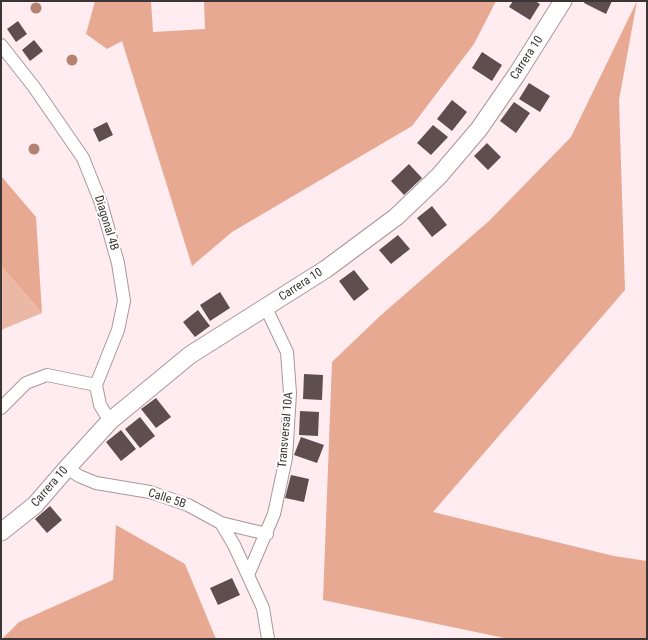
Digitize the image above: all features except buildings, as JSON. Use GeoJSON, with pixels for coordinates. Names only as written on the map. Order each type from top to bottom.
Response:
{"type":"FeatureCollection","features":[{"type":"Feature","properties":{"kind":"street","name":"Carrera 10"},"geometry":{"type":"LineString","coordinates":[[1,532],[35,505],[110,421],[190,355],[326,269],[396,217],[439,176],[479,129],[517,74],[563,1]]}},
{"type":"Feature","properties":{"kind":"street","name":"Diagonal 4B"},"geometry":{"type":"LineString","coordinates":[[1,45],[34,87],[83,158],[100,203],[118,263],[124,301],[118,330],[96,385]]}},
{"type":"Feature","properties":{"kind":"street","name":"Transversal 10A"},"geometry":{"type":"LineString","coordinates":[[248,575],[267,534],[274,514],[286,458],[290,394],[287,352],[266,308]]}},
{"type":"Feature","properties":{"kind":"street"},"geometry":{"type":"LineString","coordinates":[[1,408],[26,383],[47,375],[96,385],[100,405],[110,421]]}},
{"type":"Feature","properties":{"kind":"street","name":"Calle 5B"},"geometry":{"type":"LineString","coordinates":[[67,468],[78,476],[96,483],[150,492],[188,505],[220,523],[267,534]]}},
{"type":"Feature","properties":{"kind":"street"},"geometry":{"type":"LineString","coordinates":[[220,523],[234,545],[263,608],[268,639]]}},
{"type":"Feature","properties":{"kind":"shaded area"},"geometry":{"type":"Polygon","coordinates":[[[95,1],[151,1],[153,32],[205,29],[204,1],[496,1],[474,44],[412,126],[232,232],[192,266],[122,41],[107,49],[86,34],[95,1]]]}},
{"type":"Feature","properties":{"kind":"shaded area"},"geometry":{"type":"Polygon","coordinates":[[[637,1],[619,100],[625,290],[433,512],[614,556],[647,561],[647,639],[509,639],[323,600],[332,362],[380,316],[489,221],[571,137],[637,1]]]}},
{"type":"Feature","properties":{"kind":"shaded area"},"geometry":{"type":"Polygon","coordinates":[[[1,176],[36,217],[42,313],[1,266],[1,176]]]}},
{"type":"Feature","properties":{"kind":"shaded area"},"geometry":{"type":"Polygon","coordinates":[[[1,266],[42,313],[1,330],[1,266]]]}},
{"type":"Feature","properties":{"kind":"shaded area"},"geometry":{"type":"Polygon","coordinates":[[[116,525],[185,564],[216,639],[2,639],[19,622],[113,580],[116,525]]]}}]}
